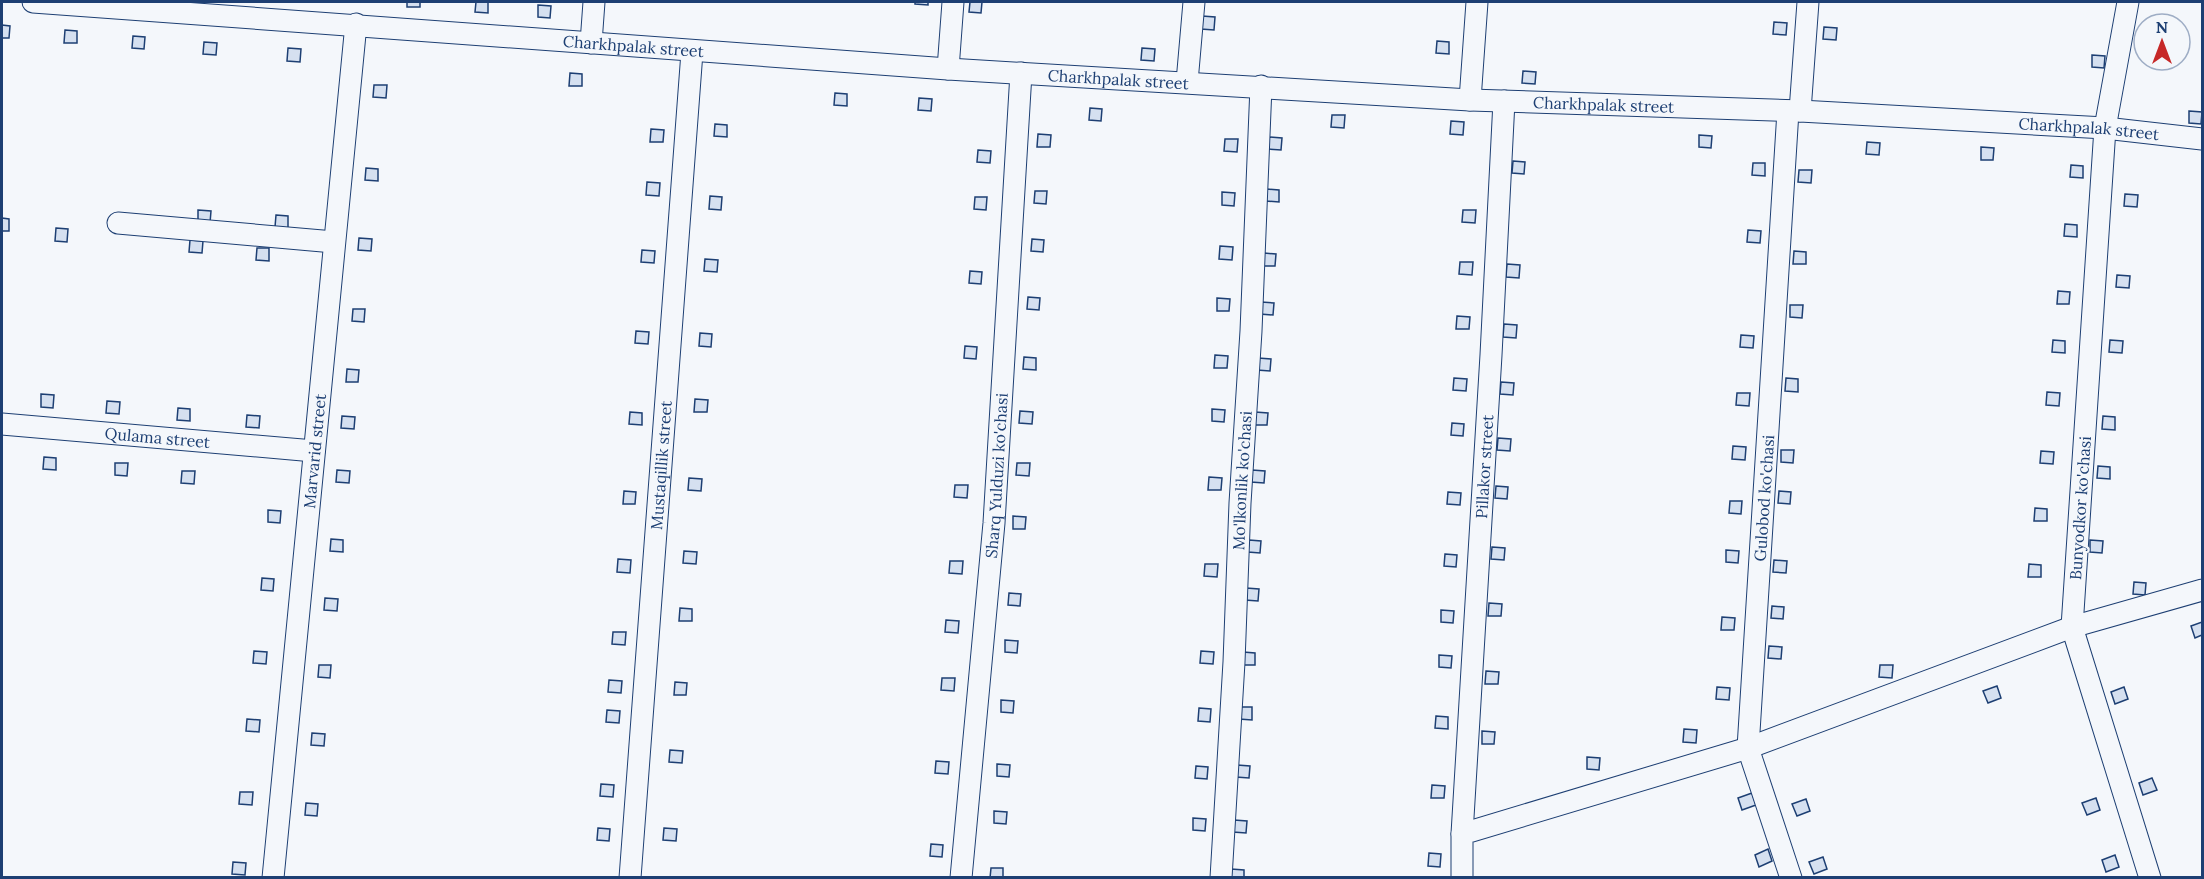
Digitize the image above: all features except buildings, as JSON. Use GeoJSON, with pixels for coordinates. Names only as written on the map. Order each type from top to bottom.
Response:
{"type":"FeatureCollection","features":[{"type":"Feature","properties":{"kind":"street","name":"Charkhpalak street"},"geometry":{"type":"LineString","coordinates":[[33,2],[948,69],[1470,100],[1794,111],[2105,128],[2202,139]]}},
{"type":"Feature","properties":{"kind":"street"},"geometry":{"type":"LineString","coordinates":[[591,43],[594,2]]}},
{"type":"Feature","properties":{"kind":"street"},"geometry":{"type":"LineString","coordinates":[[948,69],[953,2]]}},
{"type":"Feature","properties":{"kind":"street"},"geometry":{"type":"LineString","coordinates":[[1187,82],[1194,2]]}},
{"type":"Feature","properties":{"kind":"street"},"geometry":{"type":"LineString","coordinates":[[1470,100],[1477,2]]}},
{"type":"Feature","properties":{"kind":"street","name":"Gulobod ko'chasi"},"geometry":{"type":"LineString","coordinates":[[1791,878],[1748,748],[1794,111],[1808,2]]}},
{"type":"Feature","properties":{"kind":"street","name":"Bunyodkor ko'chasi"},"geometry":{"type":"LineString","coordinates":[[2128,2],[2105,128],[2072,627],[2150,878]]}},
{"type":"Feature","properties":{"kind":"street","name":"Marvarid street"},"geometry":{"type":"LineString","coordinates":[[273,878],[356,24]]}},
{"type":"Feature","properties":{"kind":"street","name":"Mustaqillik street"},"geometry":{"type":"LineString","coordinates":[[630,878],[692,52]]}},
{"type":"Feature","properties":{"kind":"street","name":"Sharq Yulduzi ko'chasi"},"geometry":{"type":"LineString","coordinates":[[961,878],[994,523],[1021,73]]}},
{"type":"Feature","properties":{"kind":"street","name":"Mo'lkonlik ko'chasi"},"geometry":{"type":"LineString","coordinates":[[1221,878],[1251,331],[1261,86]]}},
{"type":"Feature","properties":{"kind":"street","name":"Pillakor street"},"geometry":{"type":"LineString","coordinates":[[1462,878],[1462,834],[1491,366],[1504,101]]}},
{"type":"Feature","properties":{"kind":"street"},"geometry":{"type":"LineString","coordinates":[[118,224],[334,242]]}},
{"type":"Feature","properties":{"kind":"street","name":"Qulama street"},"geometry":{"type":"LineString","coordinates":[[2,424],[314,451]]}},
{"type":"Feature","properties":{"kind":"street"},"geometry":{"type":"LineString","coordinates":[[1462,834],[1748,748],[2072,627],[2202,590]]}}]}
